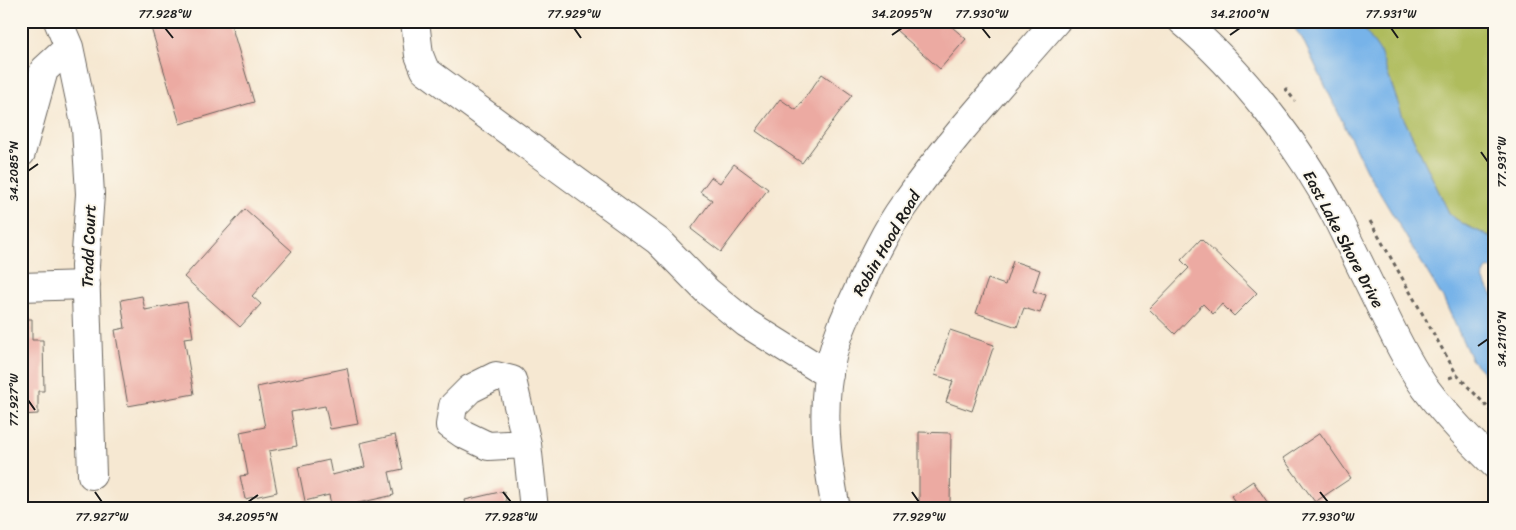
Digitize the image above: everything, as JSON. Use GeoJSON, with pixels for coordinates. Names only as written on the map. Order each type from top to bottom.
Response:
{"type":"FeatureCollection","features":[{"type":"Feature","properties":{"kind":"street","name":"Tradd Court"},"geometry":{"type":"LineString","coordinates":[[58,21],[69,47],[86,128],[90,194],[85,266],[92,474]]}},
{"type":"Feature","properties":{"kind":"street"},"geometry":{"type":"LineString","coordinates":[[415,21],[419,55],[424,70],[658,241],[707,291],[746,323],[829,376]]}},
{"type":"Feature","properties":{"kind":"street","name":"Robin Hood Road"},"geometry":{"type":"LineString","coordinates":[[836,509],[826,437],[826,400],[830,362],[840,328],[870,263],[903,206],[948,145],[1056,21]]}},
{"type":"Feature","properties":{"kind":"street","name":"East Lake Shore Drive"},"geometry":{"type":"LineString","coordinates":[[1182,21],[1262,103],[1300,157],[1334,211],[1402,350],[1426,388],[1459,428],[1495,465]]}},
{"type":"Feature","properties":{"kind":"street"},"geometry":{"type":"LineString","coordinates":[[21,153],[44,70],[69,47]]}},
{"type":"Feature","properties":{"kind":"street"},"geometry":{"type":"LineString","coordinates":[[21,287],[86,285]]}},
{"type":"Feature","properties":{"kind":"street"},"geometry":{"type":"LineString","coordinates":[[527,444],[534,509]]}},
{"type":"Feature","properties":{"kind":"green space"},"geometry":{"type":"Polygon","coordinates":[[[1359,21],[1495,21],[1495,239],[1465,225],[1450,215],[1403,117],[1392,84],[1359,21]]]}},
{"type":"Feature","properties":{"kind":"water"},"geometry":{"type":"Polygon","coordinates":[[[1289,21],[1359,21],[1380,52],[1403,117],[1450,215],[1465,225],[1495,239],[1495,269],[1488,268],[1484,273],[1483,279],[1495,299],[1495,395],[1483,372],[1471,359],[1444,300],[1366,170],[1302,38],[1289,21]]]}},
{"type":"Feature","properties":{"kind":"building"},"geometry":{"type":"Polygon","coordinates":[[[149,21],[230,21],[254,102],[180,124],[149,21]]]}},
{"type":"Feature","properties":{"kind":"building"},"geometry":{"type":"Polygon","coordinates":[[[904,21],[945,21],[966,39],[940,69],[896,30],[904,21]]]}},
{"type":"Feature","properties":{"kind":"building"},"geometry":{"type":"Polygon","coordinates":[[[822,74],[852,95],[802,163],[756,131],[780,99],[796,110],[822,74]]]}},
{"type":"Feature","properties":{"kind":"building"},"geometry":{"type":"Polygon","coordinates":[[[734,164],[768,189],[721,252],[691,229],[712,200],[700,192],[711,177],[720,183],[734,164]]]}},
{"type":"Feature","properties":{"kind":"building"},"geometry":{"type":"Polygon","coordinates":[[[245,209],[292,251],[252,296],[261,304],[240,327],[184,277],[245,209]]]}},
{"type":"Feature","properties":{"kind":"building"},"geometry":{"type":"Polygon","coordinates":[[[1201,239],[1257,293],[1234,316],[1222,304],[1213,314],[1203,304],[1175,334],[1149,309],[1189,268],[1181,260],[1201,239]]]}},
{"type":"Feature","properties":{"kind":"building"},"geometry":{"type":"Polygon","coordinates":[[[1013,261],[1040,270],[1033,291],[1046,295],[1040,313],[1024,308],[1017,327],[976,313],[988,279],[1005,285],[1013,261]]]}},
{"type":"Feature","properties":{"kind":"building"},"geometry":{"type":"Polygon","coordinates":[[[142,296],[145,310],[187,302],[193,337],[184,338],[194,394],[128,406],[115,330],[125,328],[121,300],[142,296]]]}},
{"type":"Feature","properties":{"kind":"building"},"geometry":{"type":"Polygon","coordinates":[[[21,319],[32,319],[32,340],[43,340],[44,391],[38,391],[38,414],[21,415],[21,319]]]}},
{"type":"Feature","properties":{"kind":"building"},"geometry":{"type":"Polygon","coordinates":[[[950,330],[994,345],[972,411],[946,402],[953,381],[935,375],[950,330]]]}},
{"type":"Feature","properties":{"kind":"building"},"geometry":{"type":"Polygon","coordinates":[[[347,368],[358,424],[330,429],[325,406],[291,412],[297,446],[269,451],[277,492],[245,499],[240,476],[248,475],[240,432],[265,427],[257,387],[347,368]]]}},
{"type":"Feature","properties":{"kind":"building"},"geometry":{"type":"Polygon","coordinates":[[[919,432],[951,433],[950,507],[919,507],[919,432]]]}},
{"type":"Feature","properties":{"kind":"building"},"geometry":{"type":"Polygon","coordinates":[[[1320,433],[1351,478],[1315,502],[1283,458],[1320,433]]]}},
{"type":"Feature","properties":{"kind":"building"},"geometry":{"type":"Polygon","coordinates":[[[395,435],[403,469],[389,472],[394,495],[332,509],[329,495],[305,501],[298,467],[329,460],[332,475],[365,467],[360,443],[395,435]]]}},
{"type":"Feature","properties":{"kind":"building"},"geometry":{"type":"Polygon","coordinates":[[[1253,481],[1272,509],[1240,509],[1231,496],[1253,481]]]}},
{"type":"Feature","properties":{"kind":"building"},"geometry":{"type":"Polygon","coordinates":[[[504,491],[508,509],[467,509],[465,500],[504,491]]]}}]}
